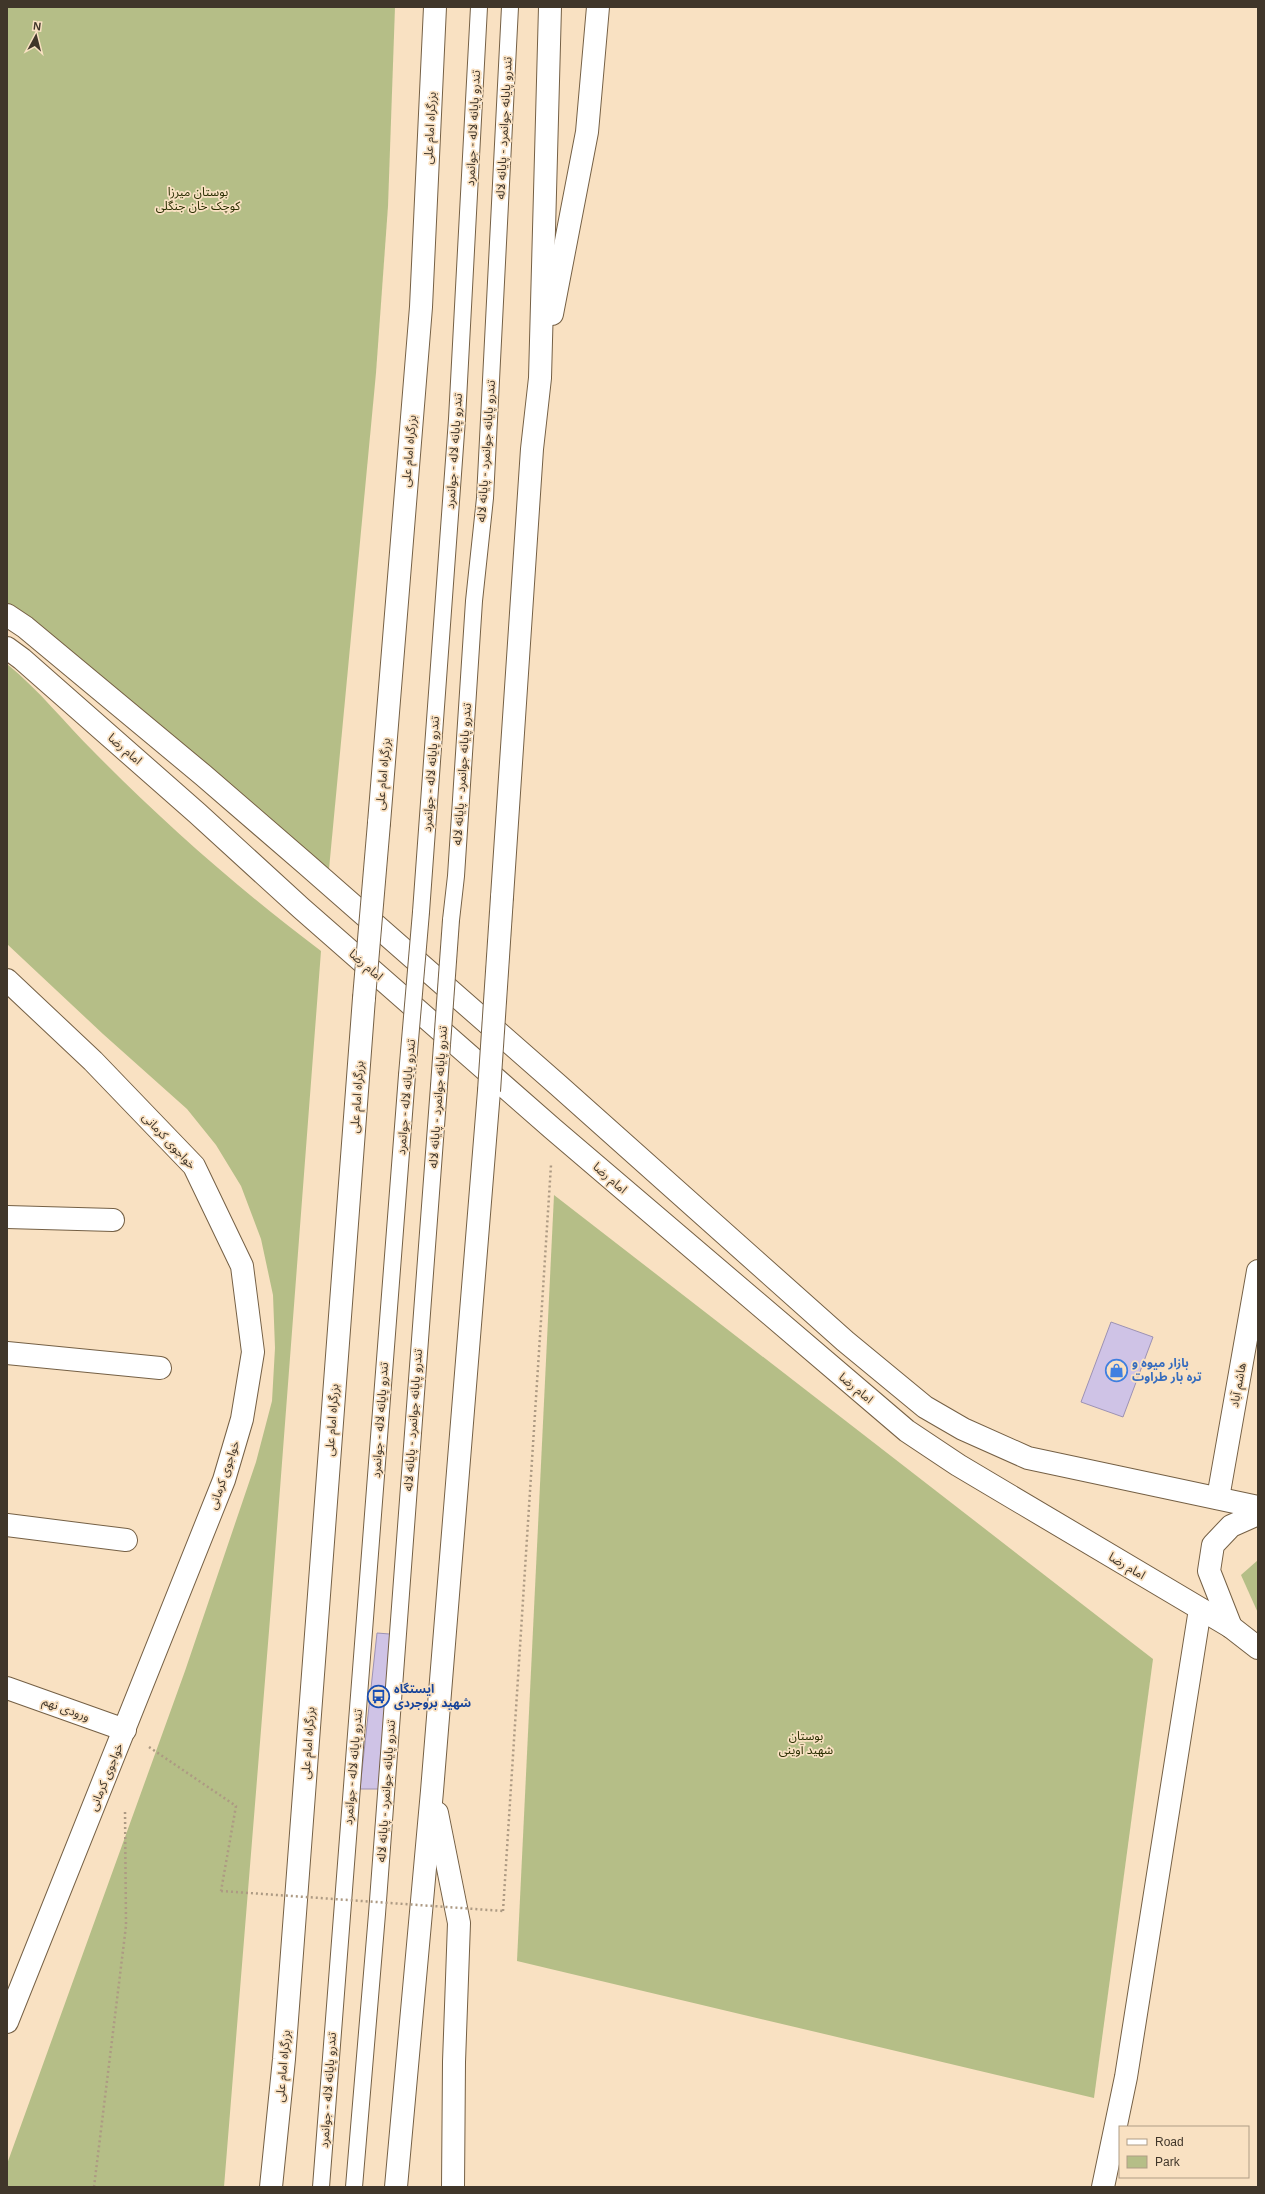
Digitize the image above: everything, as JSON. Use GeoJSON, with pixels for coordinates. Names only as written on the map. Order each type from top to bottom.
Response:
{"type":"FeatureCollection","features":[{"type":"Feature","properties":{"kind":"main road","name":"بزرگراه امام علی"},"geometry":{"type":"LineString","coordinates":[[271,2187],[284,2059],[364,998],[421,307],[435,7]]}},
{"type":"Feature","properties":{"kind":"main road"},"geometry":{"type":"LineString","coordinates":[[396,2187],[432,1791],[489,1091],[531,465],[540,378],[550,7]]}},
{"type":"Feature","properties":{"kind":"main road"},"geometry":{"type":"LineString","coordinates":[[540,378],[588,132],[598,7]]}},
{"type":"Feature","properties":{"kind":"main road"},"geometry":{"type":"LineString","coordinates":[[7,615],[37,636],[221,791],[558,1085],[845,1342],[925,1407],[963,1429],[1028,1458],[1258,1507]]}},
{"type":"Feature","properties":{"kind":"main road","name":"امام رضا"},"geometry":{"type":"LineString","coordinates":[[7,648],[22,659],[197,812],[301,908],[553,1130],[907,1431],[958,1465],[1231,1627],[1258,1648]]}},
{"type":"Feature","properties":{"kind":"main road","name":"خواجوی کرمانی"},"geometry":{"type":"LineString","coordinates":[[7,980],[93,1061],[194,1166],[242,1266],[249,1307],[253,1352],[240,1426],[224,1480],[125,1730],[26,1970],[7,2022]]}},
{"type":"Feature","properties":{"kind":"main road"},"geometry":{"type":"LineString","coordinates":[[7,1217],[113,1220]]}},
{"type":"Feature","properties":{"kind":"main road","name":"هاشم آباد"},"geometry":{"type":"LineString","coordinates":[[1218,1498],[1258,1271]]}},
{"type":"Feature","properties":{"kind":"main road"},"geometry":{"type":"LineString","coordinates":[[7,1353],[160,1368]]}},
{"type":"Feature","properties":{"kind":"main road"},"geometry":{"type":"LineString","coordinates":[[1231,1627],[1209,1570],[1213,1545],[1231,1526],[1258,1514]]}},
{"type":"Feature","properties":{"kind":"main road"},"geometry":{"type":"LineString","coordinates":[[7,1525],[126,1540]]}},
{"type":"Feature","properties":{"kind":"main road"},"geometry":{"type":"LineString","coordinates":[[1103,2187],[1126,2078],[1200,1609]]}},
{"type":"Feature","properties":{"kind":"main road","name":"ورودی نهم"},"geometry":{"type":"LineString","coordinates":[[7,1688],[125,1730]]}},
{"type":"Feature","properties":{"kind":"main road"},"geometry":{"type":"LineString","coordinates":[[432,1791],[459,1923],[454,2062],[453,2187]]}},
{"type":"Feature","properties":{"kind":"lane","name":"تندرو پایانه لاله - جوانمرد"},"geometry":{"type":"LineString","coordinates":[[321,2187],[421,912],[457,419],[479,7]]}},
{"type":"Feature","properties":{"kind":"lane","name":"تندرو پایانه جوانمرد - پایانه لاله"},"geometry":{"type":"LineString","coordinates":[[354,2187],[377,1907],[451,920],[456,876],[474,602],[485,498],[510,7]]}},
{"type":"Feature","properties":{"kind":"path"},"geometry":{"type":"LineString","coordinates":[[125,1730],[236,1806],[221,1891],[503,1911],[553,1130]]}},
{"type":"Feature","properties":{"kind":"path"},"geometry":{"type":"LineString","coordinates":[[94,2187],[126,1926],[125,1801]]}},
{"type":"Feature","properties":{"kind":"green space","name":"بوستان میرزا کوچک خان جنگلی"},"geometry":{"type":"Polygon","coordinates":[[[7,7],[395,7],[388,206],[376,373],[329,869],[7,605],[7,7]]]}},
{"type":"Feature","properties":{"kind":"green space"},"geometry":{"type":"Polygon","coordinates":[[[7,664],[41,696],[83,741],[175,830],[262,905],[321,951],[272,1594],[224,2187],[7,2187],[7,2164],[185,1671],[256,1462],[272,1401],[275,1348],[273,1295],[261,1239],[241,1186],[216,1145],[187,1109],[103,1034],[7,944],[7,664]]]}},
{"type":"Feature","properties":{"kind":"green space","name":"بوستان شهید آوینی"},"geometry":{"type":"Polygon","coordinates":[[[554,1195],[1153,1659],[1094,2098],[517,1961],[554,1195]]]}},
{"type":"Feature","properties":{"kind":"green space"},"geometry":{"type":"Polygon","coordinates":[[[1258,1560],[1258,1613],[1241,1575],[1258,1560]]]}},
{"type":"Feature","properties":{"kind":"building","name":"بازار میوه و تره‌ بار طراوت"},"geometry":{"type":"Polygon","coordinates":[[[1111,1322],[1153,1337],[1123,1417],[1081,1402],[1111,1322]]]}},
{"type":"Feature","properties":{"kind":"building"},"geometry":{"type":"Polygon","coordinates":[[[377,1633],[402,1635],[390,1789],[360,1789],[377,1633]]]}},
{"type":"Feature","properties":{"kind":"place","name":"بازار میوه و تره‌ بار طراوت"},"geometry":{"type":"Point","coordinates":[1117,1370]}},
{"type":"Feature","properties":{"kind":"place","name":"ایستگاه شهید بروجردی"},"geometry":{"type":"Point","coordinates":[378,1696]}}]}
